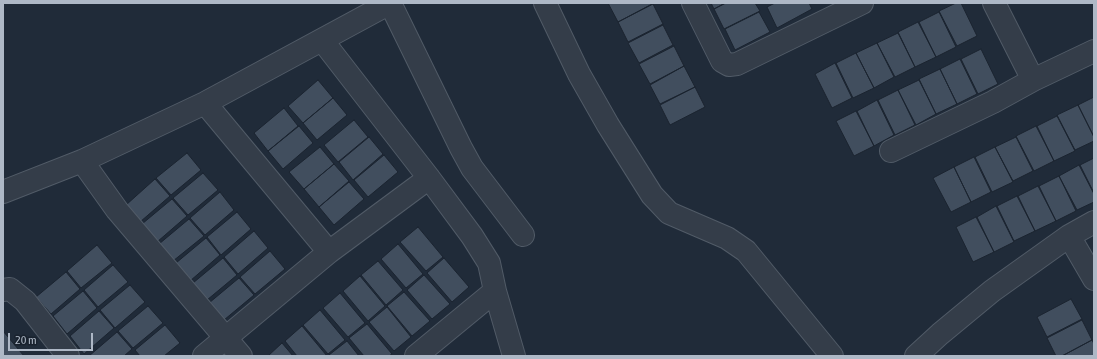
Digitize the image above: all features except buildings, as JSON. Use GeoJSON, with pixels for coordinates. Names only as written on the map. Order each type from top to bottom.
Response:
{"type":"FeatureCollection","features":[{"type":"Feature","properties":{"kind":"street"},"geometry":{"type":"LineString","coordinates":[[3,192],[82,161],[205,103],[390,3],[460,148],[472,168],[523,236]]}},
{"type":"Feature","properties":{"kind":"street"},"geometry":{"type":"LineString","coordinates":[[545,3],[579,74],[608,126],[652,195],[669,213],[727,238],[746,251],[832,356]]}},
{"type":"Feature","properties":{"kind":"street"},"geometry":{"type":"LineString","coordinates":[[693,3],[722,60],[729,66],[736,64],[850,5]]}},
{"type":"Feature","properties":{"kind":"street"},"geometry":{"type":"LineString","coordinates":[[994,3],[1034,80]]}},
{"type":"Feature","properties":{"kind":"street"},"geometry":{"type":"LineString","coordinates":[[322,40],[429,178],[472,236],[489,263],[495,291],[514,356]]}},
{"type":"Feature","properties":{"kind":"street"},"geometry":{"type":"LineString","coordinates":[[891,151],[1094,51]]}},
{"type":"Feature","properties":{"kind":"street"},"geometry":{"type":"LineString","coordinates":[[205,103],[329,252]]}},
{"type":"Feature","properties":{"kind":"street"},"geometry":{"type":"LineString","coordinates":[[82,161],[117,210],[241,356]]}},
{"type":"Feature","properties":{"kind":"street"},"geometry":{"type":"LineString","coordinates":[[204,356],[329,252],[429,178]]}},
{"type":"Feature","properties":{"kind":"street"},"geometry":{"type":"LineString","coordinates":[[916,356],[940,334],[992,292],[1069,236],[1094,222]]}},
{"type":"Feature","properties":{"kind":"street"},"geometry":{"type":"LineString","coordinates":[[1069,236],[1094,279]]}},
{"type":"Feature","properties":{"kind":"street"},"geometry":{"type":"LineString","coordinates":[[3,290],[10,289],[25,301],[68,356]]}},
{"type":"Feature","properties":{"kind":"street"},"geometry":{"type":"LineString","coordinates":[[416,356],[495,291]]}}]}
